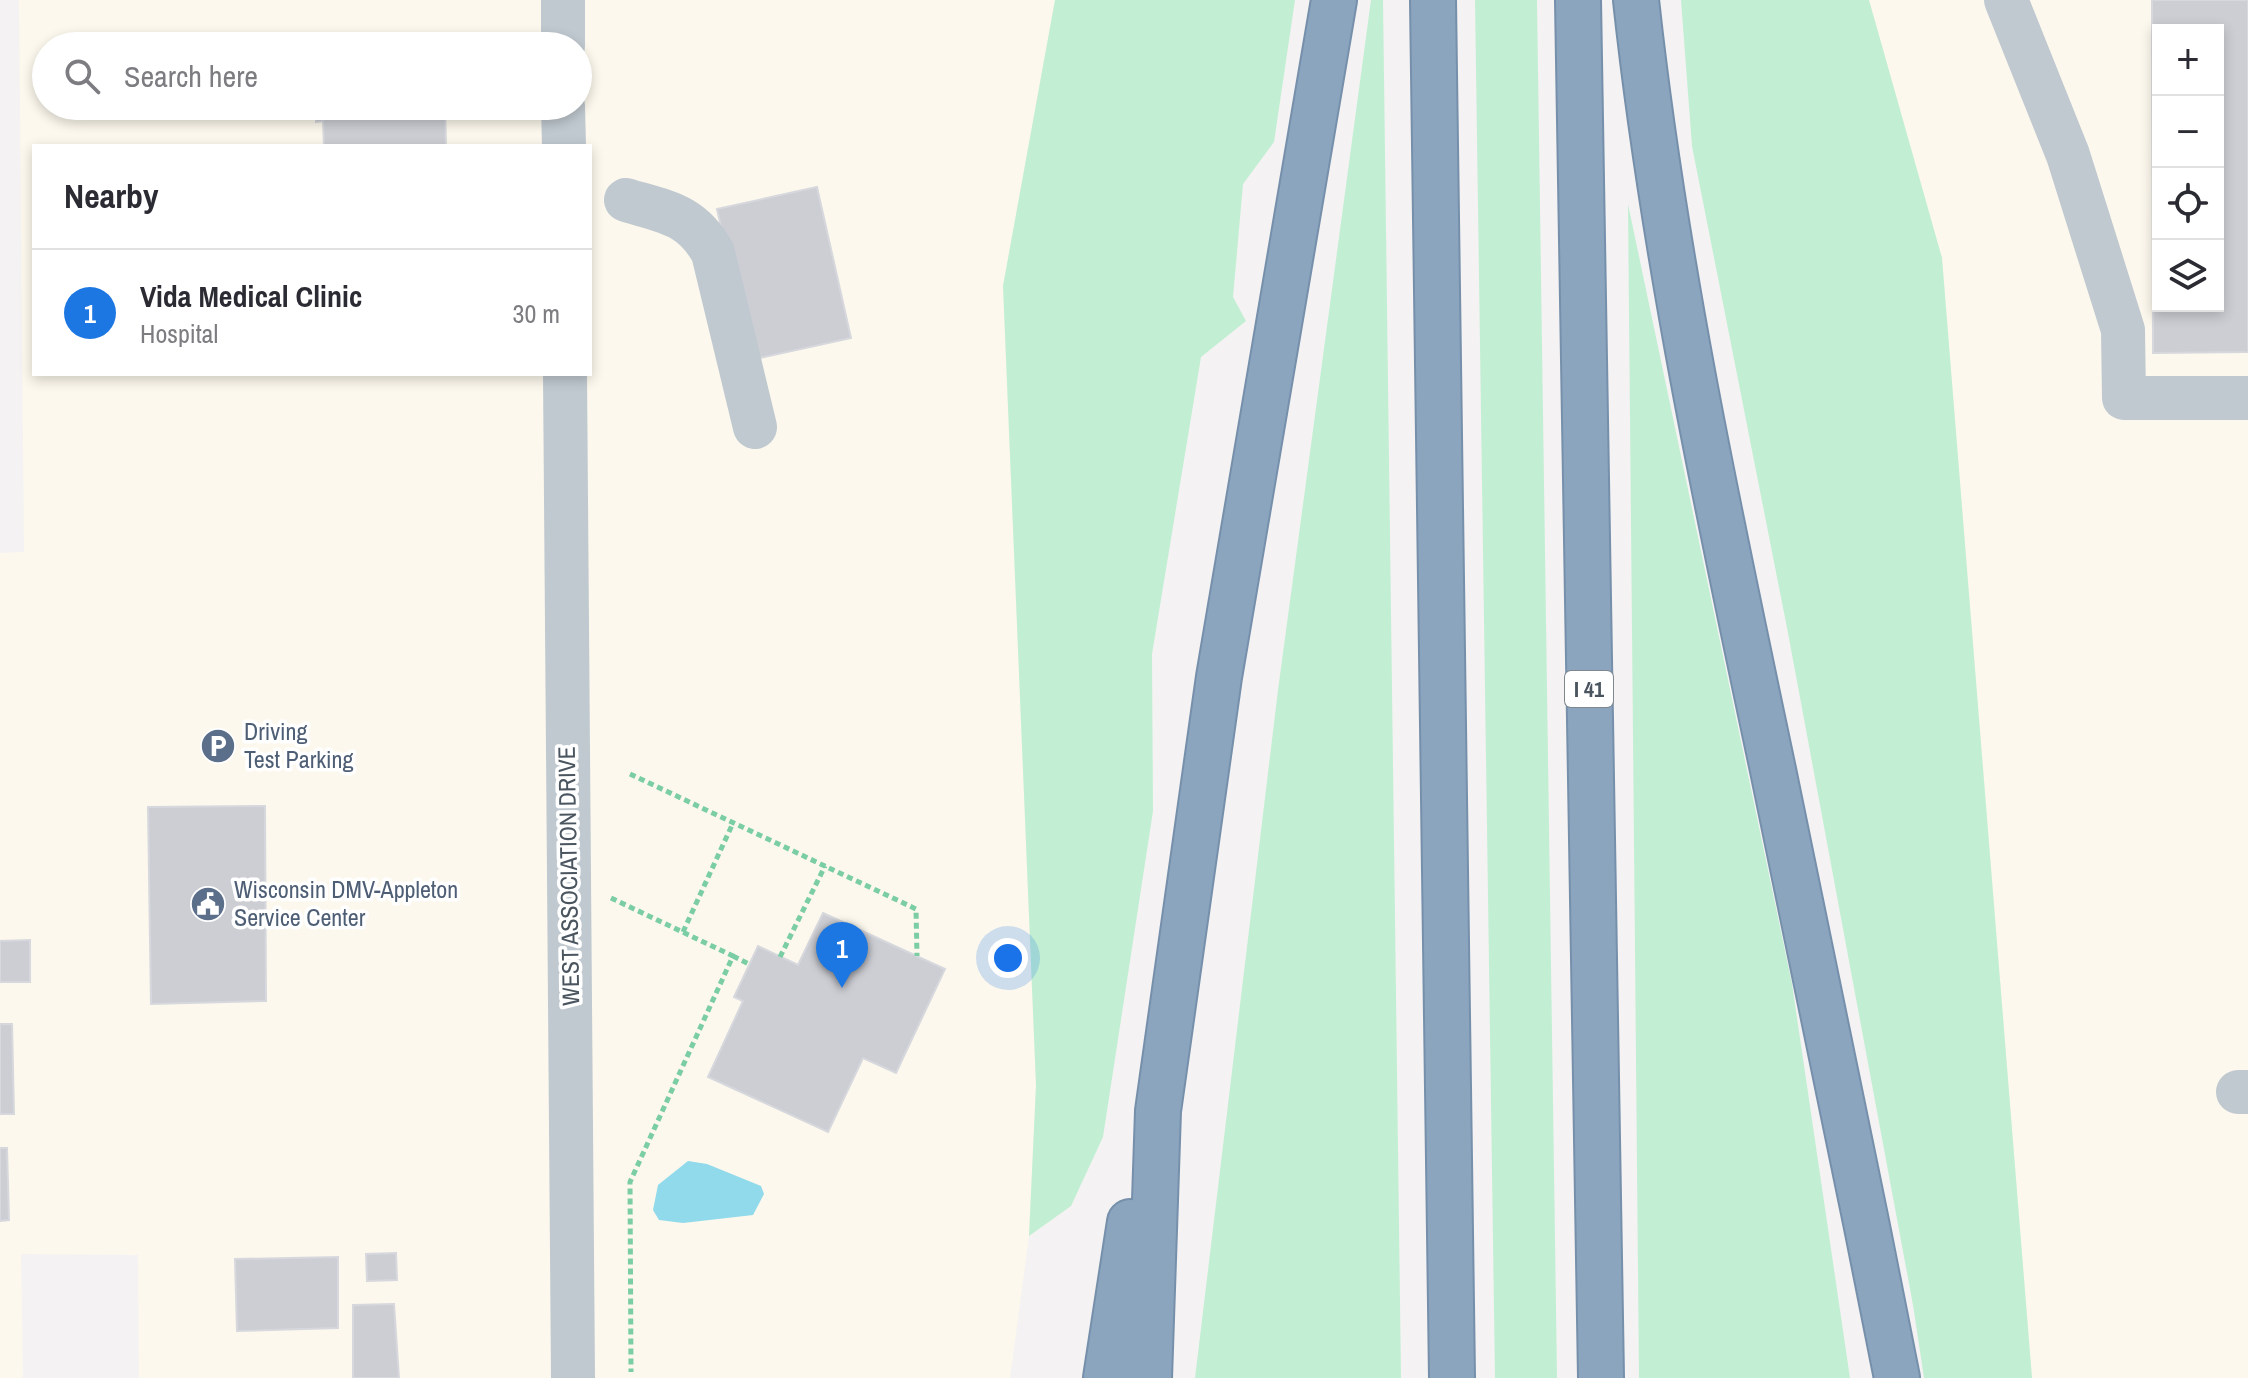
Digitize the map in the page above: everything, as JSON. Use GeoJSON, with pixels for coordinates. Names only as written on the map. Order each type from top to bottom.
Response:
{"type":"FeatureCollection","features":[{"type":"Feature","properties":{"kind":"highway"},"geometry":{"type":"LineString","coordinates":[[1149,1378],[1158,1111],[1219,677],[1334,0]]}},
{"type":"Feature","properties":{"kind":"highway"},"geometry":{"type":"LineString","coordinates":[[1433,0],[1452,1378]]}},
{"type":"Feature","properties":{"kind":"highway","name":"I 41"},"geometry":{"type":"LineString","coordinates":[[1578,0],[1601,1378]]}},
{"type":"Feature","properties":{"kind":"highway"},"geometry":{"type":"LineString","coordinates":[[1636,0],[1662,204],[1696,393],[1897,1378]]}},
{"type":"Feature","properties":{"kind":"highway"},"geometry":{"type":"LineString","coordinates":[[1106,1378],[1128,1229],[1158,1111]]}},
{"type":"Feature","properties":{"kind":"street"},"geometry":{"type":"LineString","coordinates":[[563,0],[563,32]]}},
{"type":"Feature","properties":{"kind":"street"},"geometry":{"type":"LineString","coordinates":[[2006,0],[2068,155],[2123,330],[2124,398],[2248,398]]}},
{"type":"Feature","properties":{"kind":"street"},"geometry":{"type":"LineString","coordinates":[[563,120],[564,144]]}},
{"type":"Feature","properties":{"kind":"street"},"geometry":{"type":"LineString","coordinates":[[626,200],[676,215],[702,233],[713,253],[755,427]]}},
{"type":"Feature","properties":{"kind":"street","name":"WEST ASSOCIATION DRIVE"},"geometry":{"type":"LineString","coordinates":[[565,376],[573,1378]]}},
{"type":"Feature","properties":{"kind":"path"},"geometry":{"type":"LineString","coordinates":[[630,774],[916,909],[917,956]]}},
{"type":"Feature","properties":{"kind":"path"},"geometry":{"type":"LineString","coordinates":[[683,932],[733,823]]}},
{"type":"Feature","properties":{"kind":"path"},"geometry":{"type":"LineString","coordinates":[[780,957],[825,866]]}},
{"type":"Feature","properties":{"kind":"path"},"geometry":{"type":"LineString","coordinates":[[569,878],[749,964]]}},
{"type":"Feature","properties":{"kind":"path"},"geometry":{"type":"LineString","coordinates":[[631,1372],[630,1182],[733,956]]}},
{"type":"Feature","properties":{"kind":"shaded area"},"geometry":{"type":"Polygon","coordinates":[[[19,0],[1055,0],[1003,286],[1036,1085],[1029,1236],[1010,1378],[139,1378],[138,1255],[21,1254],[23,1378],[0,1378],[0,553],[24,552],[19,0]]]}},
{"type":"Feature","properties":{"kind":"shaded area"},"geometry":{"type":"Polygon","coordinates":[[[1869,0],[2248,0],[2248,1378],[2032,1378],[1942,258],[1869,0]]]}},
{"type":"Feature","properties":{"kind":"green space"},"geometry":{"type":"Polygon","coordinates":[[[1055,0],[1295,0],[1274,142],[1243,184],[1233,297],[1246,321],[1201,357],[1152,654],[1153,811],[1103,1137],[1071,1206],[1029,1236],[1036,1085],[1003,286],[1055,0]]]}},
{"type":"Feature","properties":{"kind":"green space"},"geometry":{"type":"Polygon","coordinates":[[[1371,0],[1383,0],[1401,1378],[1195,1378],[1278,690],[1371,0]]]}},
{"type":"Feature","properties":{"kind":"green space"},"geometry":{"type":"Polygon","coordinates":[[[1475,0],[1537,0],[1557,1378],[1495,1378],[1475,0]]]}},
{"type":"Feature","properties":{"kind":"green space"},"geometry":{"type":"Polygon","coordinates":[[[1681,0],[1869,0],[1942,258],[2032,1378],[1924,1378],[1788,633],[1692,146],[1681,0]]]}},
{"type":"Feature","properties":{"kind":"green space"},"geometry":{"type":"Polygon","coordinates":[[[1628,204],[1792,984],[1850,1378],[1639,1378],[1628,204]]]}},
{"type":"Feature","properties":{"kind":"water"},"geometry":{"type":"Polygon","coordinates":[[[688,1161],[707,1164],[761,1186],[764,1194],[753,1215],[683,1223],[659,1220],[653,1210],[658,1185],[688,1161]]]}},
{"type":"Feature","properties":{"kind":"building"},"geometry":{"type":"Polygon","coordinates":[[[2152,0],[2248,0],[2248,352],[2153,353],[2153,312],[2224,312],[2224,24],[2152,24],[2152,0]]]}},
{"type":"Feature","properties":{"kind":"building"},"geometry":{"type":"Polygon","coordinates":[[[316,120],[445,120],[446,144],[324,144],[323,121],[316,120]]]}},
{"type":"Feature","properties":{"kind":"building"},"geometry":{"type":"Polygon","coordinates":[[[817,187],[851,338],[751,360],[717,209],[817,187]]]}},
{"type":"Feature","properties":{"kind":"building","name":"Wisconsin DMV-Appleton Service Center"},"geometry":{"type":"Polygon","coordinates":[[[265,806],[266,1001],[151,1004],[148,807],[265,806]]]}},
{"type":"Feature","properties":{"kind":"building"},"geometry":{"type":"Polygon","coordinates":[[[823,913],[945,969],[896,1073],[863,1058],[828,1132],[708,1077],[743,1001],[734,997],[758,946],[798,965],[823,913]]]}},
{"type":"Feature","properties":{"kind":"building"},"geometry":{"type":"Polygon","coordinates":[[[30,940],[30,982],[0,982],[0,941],[30,940]]]}},
{"type":"Feature","properties":{"kind":"building"},"geometry":{"type":"Polygon","coordinates":[[[0,1024],[12,1024],[14,1114],[0,1114],[0,1024]]]}},
{"type":"Feature","properties":{"kind":"building"},"geometry":{"type":"Polygon","coordinates":[[[0,1148],[7,1148],[9,1220],[0,1221],[0,1148]]]}},
{"type":"Feature","properties":{"kind":"building"},"geometry":{"type":"Polygon","coordinates":[[[396,1253],[397,1280],[367,1281],[366,1254],[396,1253]]]}},
{"type":"Feature","properties":{"kind":"building"},"geometry":{"type":"Polygon","coordinates":[[[338,1257],[338,1328],[237,1331],[235,1259],[338,1257]]]}},
{"type":"Feature","properties":{"kind":"building"},"geometry":{"type":"Polygon","coordinates":[[[394,1304],[399,1378],[353,1378],[353,1305],[394,1304]]]}},
{"type":"Feature","properties":{"kind":"place","name":"Driving Test Parking"},"geometry":{"type":"Point","coordinates":[218,746]}},
{"type":"Feature","properties":{"kind":"place","name":"Wisconsin DMV-Appleton Service Center"},"geometry":{"type":"Point","coordinates":[208,904]}},
{"type":"Feature","properties":{"kind":"place","name":"Vida Medical Clinic"},"geometry":{"type":"Point","coordinates":[842,988]}}]}
